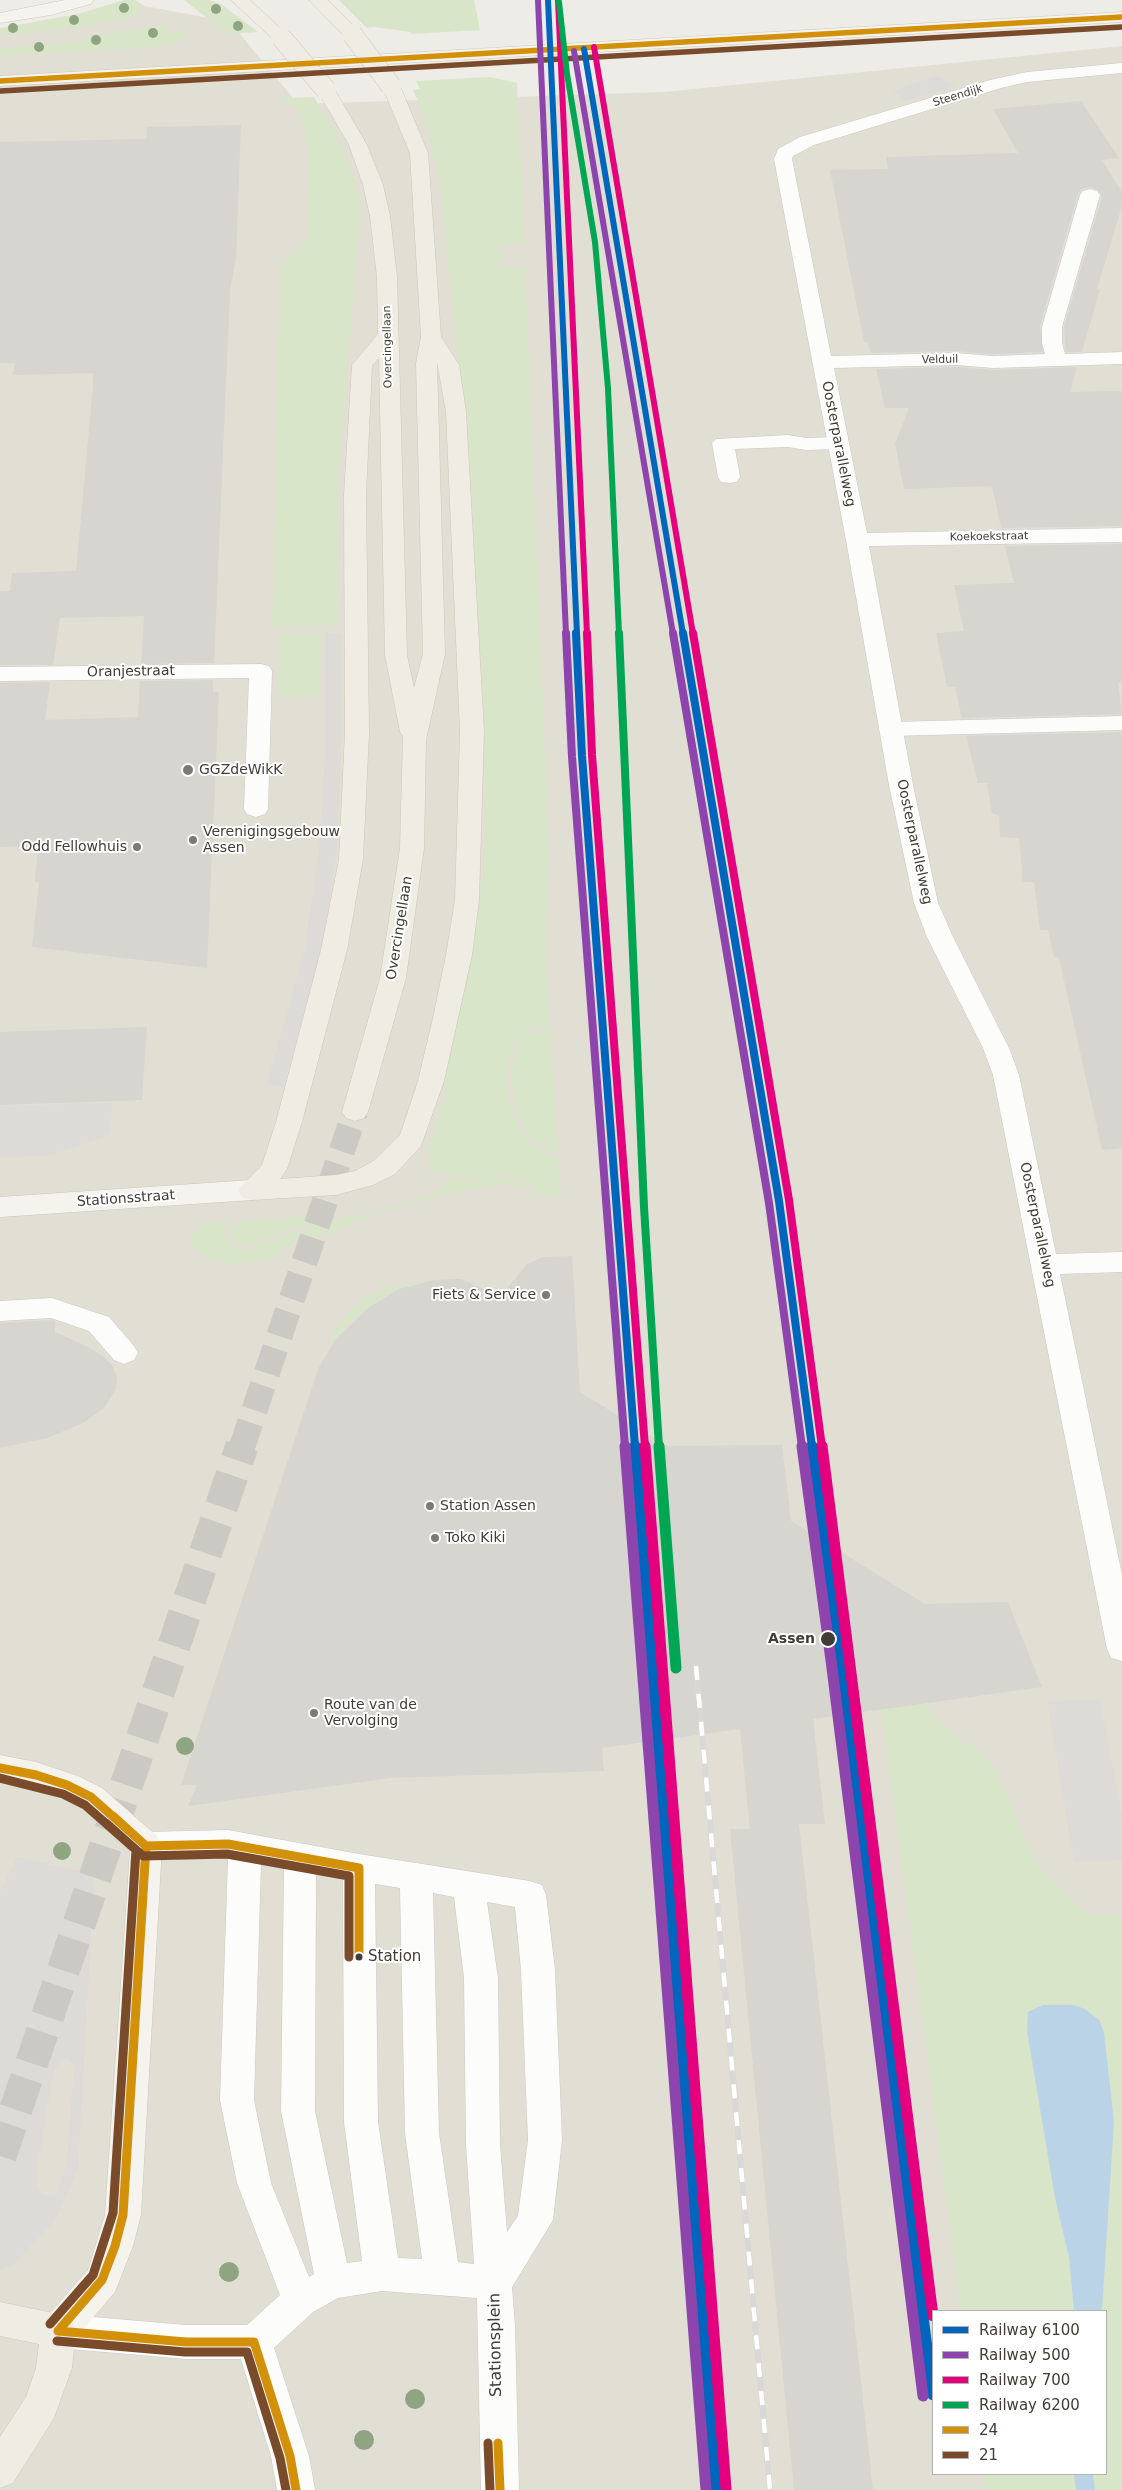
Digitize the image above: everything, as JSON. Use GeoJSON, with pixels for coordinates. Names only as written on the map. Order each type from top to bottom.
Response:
{"type":"FeatureCollection","features":[{"type":"Feature","properties":{"kind":"main road"},"geometry":{"type":"LineString","coordinates":[[0,18],[45,11],[85,0]]}},
{"type":"Feature","properties":{"kind":"main road","name":"Overcingellaan"},"geometry":{"type":"LineString","coordinates":[[240,0],[281,37],[326,90],[358,145],[373,185],[380,216],[387,276],[396,655],[414,740]]}},
{"type":"Feature","properties":{"kind":"main road","name":"Overcingellaan"},"geometry":{"type":"LineString","coordinates":[[318,0],[352,34],[391,86],[402,108],[419,153],[431,337],[426,363],[434,654],[414,740],[412,848],[404,914],[393,978],[355,1112]]}},
{"type":"Feature","properties":{"kind":"main road"},"geometry":{"type":"LineString","coordinates":[[0,81],[1122,17]]}},
{"type":"Feature","properties":{"kind":"main road"},"geometry":{"type":"LineString","coordinates":[[252,1190],[274,1169],[289,1122],[334,950],[351,859],[357,733],[355,495],[362,365],[388,335]]}},
{"type":"Feature","properties":{"kind":"main road"},"geometry":{"type":"LineString","coordinates":[[252,1190],[336,1185],[363,1178],[385,1167],[412,1140],[431,1081],[446,1018],[459,955],[467,900],[472,732],[456,412],[449,365],[431,337]]}},
{"type":"Feature","properties":{"kind":"main road","name":"Stationsstraat"},"geometry":{"type":"LineString","coordinates":[[0,1207],[252,1190]]}},
{"type":"Feature","properties":{"kind":"main road"},"geometry":{"type":"LineString","coordinates":[[0,1768],[36,1775],[67,1785],[91,1798],[146,1846],[123,2214],[115,2246],[102,2280],[58,2331],[54,2368],[41,2406],[0,2470]]}},
{"type":"Feature","properties":{"kind":"main road"},"geometry":{"type":"LineString","coordinates":[[0,2319],[58,2331]]}},
{"type":"Feature","properties":{"kind":"street","name":"Steendijk"},"geometry":{"type":"LineString","coordinates":[[798,145],[1011,80],[1122,68]]}},
{"type":"Feature","properties":{"kind":"street","name":"Oosterparallelweg"},"geometry":{"type":"LineString","coordinates":[[798,145],[785,154],[783,165],[857,540],[900,785],[926,903],[940,937],[996,1048],[1006,1075],[1046,1264],[1122,1649]]}},
{"type":"Feature","properties":{"kind":"street"},"geometry":{"type":"LineString","coordinates":[[1057,360],[1052,343],[1052,328],[1090,195]]}},
{"type":"Feature","properties":{"kind":"street","name":"Velduil"},"geometry":{"type":"LineString","coordinates":[[822,362],[956,359],[993,362],[1122,358]]}},
{"type":"Feature","properties":{"kind":"street"},"geometry":{"type":"LineString","coordinates":[[729,477],[723,444],[788,441],[806,444],[838,443]]}},
{"type":"Feature","properties":{"kind":"street","name":"Koekoekstraat"},"geometry":{"type":"LineString","coordinates":[[857,540],[1122,535]]}},
{"type":"Feature","properties":{"kind":"street","name":"Oranjestraat"},"geometry":{"type":"LineString","coordinates":[[0,674],[261,672],[256,809]]}},
{"type":"Feature","properties":{"kind":"street"},"geometry":{"type":"LineString","coordinates":[[891,729],[1122,723]]}},
{"type":"Feature","properties":{"kind":"street"},"geometry":{"type":"LineString","coordinates":[[1046,1264],[1122,1262]]}},
{"type":"Feature","properties":{"kind":"street"},"geometry":{"type":"LineString","coordinates":[[0,1311],[52,1308],[68,1313],[99,1324],[124,1353]]}},
{"type":"Feature","properties":{"kind":"street"},"geometry":{"type":"LineString","coordinates":[[146,1846],[228,1844],[359,1868],[530,1895],[538,1970],[545,2140],[535,2220],[494,2283]]}},
{"type":"Feature","properties":{"kind":"street"},"geometry":{"type":"LineString","coordinates":[[245,1848],[237,2100],[254,2183],[300,2300]]}},
{"type":"Feature","properties":{"kind":"street"},"geometry":{"type":"LineString","coordinates":[[300,1858],[298,2111],[333,2282]]}},
{"type":"Feature","properties":{"kind":"street"},"geometry":{"type":"LineString","coordinates":[[359,1868],[361,2122],[382,2274]]}},
{"type":"Feature","properties":{"kind":"street"},"geometry":{"type":"LineString","coordinates":[[416,1877],[422,2133],[442,2277]]}},
{"type":"Feature","properties":{"kind":"street"},"geometry":{"type":"LineString","coordinates":[[469,1886],[481,1978],[483,2145],[494,2283]]}},
{"type":"Feature","properties":{"kind":"street","name":"Stationsplein"},"geometry":{"type":"LineString","coordinates":[[254,2342],[300,2300],[333,2282],[382,2274],[442,2277],[494,2283],[497,2326],[500,2490]]}},
{"type":"Feature","properties":{"kind":"street"},"geometry":{"type":"LineString","coordinates":[[58,2331],[186,2342],[254,2342],[290,2456],[296,2490]]}},
{"type":"Feature","properties":{"kind":"shaded area"},"geometry":{"type":"Polygon","coordinates":[[[134,4],[230,22],[298,104],[664,92],[1122,46],[1122,2490],[0,2490],[0,31],[134,4]]]}},
{"type":"Feature","properties":{"kind":"shaded area"},"geometry":{"type":"Polygon","coordinates":[[[937,76],[955,86],[906,101],[893,90],[937,76]]]}},
{"type":"Feature","properties":{"kind":"shaded area"},"geometry":{"type":"Polygon","coordinates":[[[325,633],[341,633],[341,756],[337,851],[321,952],[283,1087],[267,1084],[304,952],[319,851],[325,756],[325,633]]]}},
{"type":"Feature","properties":{"kind":"shaded area"},"geometry":{"type":"Polygon","coordinates":[[[112,1103],[111,1134],[52,1155],[0,1158],[0,1106],[112,1103]]]}},
{"type":"Feature","properties":{"kind":"shaded area"},"geometry":{"type":"Polygon","coordinates":[[[1100,1700],[1122,1815],[1122,1860],[1074,1862],[1047,1701],[1100,1700]]]}},
{"type":"Feature","properties":{"kind":"shaded area"},"geometry":{"type":"Polygon","coordinates":[[[17,1857],[91,1874],[94,1885],[78,2168],[56,2219],[14,2264],[0,2269],[0,1892],[17,1857]],[[69,2058],[60,2060],[53,2074],[36,2175],[38,2187],[43,2195],[52,2196],[58,2193],[67,2163],[74,2066],[69,2058]]]}},
{"type":"Feature","properties":{"kind":"green space"},"geometry":{"type":"Polygon","coordinates":[[[124,0],[135,0],[144,6],[137,10],[141,15],[79,27],[0,35],[0,28],[78,14],[124,0]]]}},
{"type":"Feature","properties":{"kind":"green space"},"geometry":{"type":"Polygon","coordinates":[[[184,0],[209,0],[221,4],[258,32],[228,34],[184,0]]]}},
{"type":"Feature","properties":{"kind":"green space"},"geometry":{"type":"Polygon","coordinates":[[[339,0],[474,0],[480,30],[411,34],[410,32],[374,27],[367,28],[339,0]]]}},
{"type":"Feature","properties":{"kind":"green space"},"geometry":{"type":"Polygon","coordinates":[[[170,25],[164,28],[170,32],[180,29],[191,37],[162,47],[0,56],[0,49],[73,42],[170,25]]]}},
{"type":"Feature","properties":{"kind":"green space"},"geometry":{"type":"Polygon","coordinates":[[[489,77],[517,83],[525,243],[500,245],[501,268],[525,268],[549,852],[545,947],[550,1022],[532,1029],[515,1045],[508,1066],[508,1089],[512,1111],[523,1135],[535,1147],[557,1158],[561,1197],[543,1196],[523,1180],[508,1176],[478,1179],[450,1176],[439,1170],[427,1172],[433,1155],[427,1154],[448,1087],[444,1086],[471,961],[484,865],[486,810],[480,644],[468,433],[457,356],[440,183],[426,120],[413,90],[420,89],[416,81],[489,77]]]}},
{"type":"Feature","properties":{"kind":"green space"},"geometry":{"type":"Polygon","coordinates":[[[314,97],[343,149],[361,202],[337,492],[337,625],[272,627],[280,265],[284,265],[285,258],[307,242],[309,158],[305,131],[298,108],[275,99],[314,97]]]}},
{"type":"Feature","properties":{"kind":"green space"},"geometry":{"type":"Polygon","coordinates":[[[321,633],[320,696],[278,698],[279,634],[321,633]]]}},
{"type":"Feature","properties":{"kind":"green space"},"geometry":{"type":"Polygon","coordinates":[[[550,1025],[558,1153],[550,1151],[532,1140],[525,1129],[516,1112],[511,1071],[521,1041],[528,1035],[550,1025]]]}},
{"type":"Feature","properties":{"kind":"green space"},"geometry":{"type":"Polygon","coordinates":[[[449,1179],[478,1181],[510,1179],[526,1186],[537,1196],[510,1184],[446,1194],[374,1215],[298,1245],[309,1225],[381,1211],[413,1201],[445,1187],[449,1179]]]}},
{"type":"Feature","properties":{"kind":"green space"},"geometry":{"type":"Polygon","coordinates":[[[345,1213],[289,1228],[255,1244],[246,1246],[233,1242],[229,1232],[230,1228],[243,1221],[345,1213]]]}},
{"type":"Feature","properties":{"kind":"green space"},"geometry":{"type":"Polygon","coordinates":[[[232,1221],[225,1228],[225,1238],[236,1249],[246,1250],[303,1228],[297,1238],[281,1253],[253,1263],[226,1263],[212,1260],[195,1250],[191,1245],[190,1238],[197,1227],[208,1223],[232,1221]]]}},
{"type":"Feature","properties":{"kind":"green space"},"geometry":{"type":"Polygon","coordinates":[[[425,1281],[389,1294],[372,1304],[348,1324],[326,1350],[338,1324],[361,1299],[383,1289],[425,1281]]]}},
{"type":"Feature","properties":{"kind":"green space"},"geometry":{"type":"Polygon","coordinates":[[[879,1693],[922,1695],[929,1710],[944,1727],[987,1758],[1002,1784],[1032,1854],[1046,1875],[1080,1908],[1096,1916],[1122,1914],[1122,2490],[984,2490],[982,2475],[1107,2475],[1107,2310],[961,2310],[879,1693]]]}},
{"type":"Feature","properties":{"kind":"water"},"geometry":{"type":"Polygon","coordinates":[[[1043,2005],[1074,2005],[1085,2009],[1100,2021],[1104,2033],[1114,2121],[1102,2310],[1074,2310],[1069,2257],[1055,2198],[1027,2031],[1028,2012],[1043,2005]]]}},
{"type":"Feature","properties":{"kind":"water"},"geometry":{"type":"Polygon","coordinates":[[[1074,2475],[1093,2475],[1095,2490],[1076,2490],[1074,2475]]]}},
{"type":"Feature","properties":{"kind":"building"},"geometry":{"type":"Polygon","coordinates":[[[1081,101],[1119,158],[1102,160],[1122,192],[1122,206],[1097,289],[1100,289],[1082,352],[1066,352],[1064,327],[1102,196],[1098,190],[1091,187],[1082,189],[1078,194],[1040,326],[1043,352],[993,354],[956,351],[873,353],[870,351],[868,343],[864,342],[830,170],[888,169],[886,157],[1018,153],[993,109],[1081,101]]]}},
{"type":"Feature","properties":{"kind":"building"},"geometry":{"type":"Polygon","coordinates":[[[241,125],[236,257],[230,291],[214,663],[141,664],[144,616],[60,618],[53,665],[0,665],[0,591],[10,591],[12,573],[76,571],[93,373],[13,375],[15,363],[0,363],[0,142],[146,139],[147,127],[241,125]]]}},
{"type":"Feature","properties":{"kind":"building"},"geometry":{"type":"Polygon","coordinates":[[[956,367],[993,370],[1077,367],[1070,392],[1122,391],[1122,526],[1001,528],[992,486],[904,489],[895,444],[909,408],[885,408],[876,369],[956,367]]]}},
{"type":"Feature","properties":{"kind":"building"},"geometry":{"type":"Polygon","coordinates":[[[1122,544],[1122,683],[1118,683],[1122,714],[962,718],[955,687],[947,687],[936,633],[964,631],[954,585],[1014,583],[1005,546],[1122,544]]]}},
{"type":"Feature","properties":{"kind":"building"},"geometry":{"type":"Polygon","coordinates":[[[213,680],[213,692],[219,692],[207,968],[32,947],[39,882],[35,882],[38,846],[0,847],[0,683],[50,682],[45,720],[138,717],[140,681],[213,680]]]}},
{"type":"Feature","properties":{"kind":"building"},"geometry":{"type":"Polygon","coordinates":[[[1122,732],[1122,1148],[1102,1150],[1059,958],[1054,957],[1048,930],[1040,930],[1034,882],[1023,882],[1019,838],[1000,837],[999,816],[992,813],[987,783],[978,783],[966,736],[1122,732]]]}},
{"type":"Feature","properties":{"kind":"building"},"geometry":{"type":"Polygon","coordinates":[[[147,1027],[142,1100],[0,1105],[0,1032],[147,1027]]]}},
{"type":"Feature","properties":{"kind":"building"},"geometry":{"type":"Polygon","coordinates":[[[572,1256],[580,1392],[667,1446],[782,1445],[791,1521],[925,1604],[1008,1602],[1042,1687],[813,1719],[825,1824],[799,1824],[873,2490],[794,2490],[730,1829],[750,1829],[740,1729],[602,1748],[604,1771],[391,1778],[188,1806],[197,1785],[181,1785],[318,1369],[335,1340],[368,1308],[399,1289],[434,1280],[460,1279],[501,1296],[527,1264],[543,1257],[572,1256]]]}},
{"type":"Feature","properties":{"kind":"building"},"geometry":{"type":"Polygon","coordinates":[[[55,1321],[55,1332],[89,1347],[112,1365],[117,1376],[116,1389],[104,1408],[83,1423],[47,1438],[0,1448],[0,1323],[55,1321]]]}},
{"type":"Feature","properties":{"kind":"tunnel"},"geometry":{"type":"LineString","coordinates":[[242,1447],[355,1112]]}},
{"type":"Feature","properties":{"kind":"tunnel"},"geometry":{"type":"LineString","coordinates":[[0,2156],[242,1446]]}},
{"type":"Feature","properties":{"kind":"railway"},"geometry":{"type":"LineString","coordinates":[[696,1666],[770,2490]]}},
{"type":"Feature","properties":{"kind":"railway"},"geometry":{"type":"LineString","coordinates":[[700,2277],[725,2490]]}},
{"type":"Feature","properties":{"kind":"rail line","name":"500"},"geometry":{"type":"LineString","coordinates":[[538,0],[572,757],[706,2490]]}},
{"type":"Feature","properties":{"kind":"rail line","name":"6100"},"geometry":{"type":"LineString","coordinates":[[548,0],[582,756],[716,2490]]}},
{"type":"Feature","properties":{"kind":"rail line","name":"700"},"geometry":{"type":"LineString","coordinates":[[558,0],[592,755],[726,2489]]}},
{"type":"Feature","properties":{"kind":"rail line","name":"6200"},"geometry":{"type":"LineString","coordinates":[[559,2],[567,74],[595,242],[608,388],[644,1207],[662,1492],[676,1668]]}},
{"type":"Feature","properties":{"kind":"rail line","name":"700"},"geometry":{"type":"LineString","coordinates":[[594,47],[789,1200],[851,1658],[932,2310]]}},
{"type":"Feature","properties":{"kind":"rail line","name":"6100"},"geometry":{"type":"LineString","coordinates":[[584,49],[779,1201],[841,1659],[932,2387]]}},
{"type":"Feature","properties":{"kind":"rail line","name":"500"},"geometry":{"type":"LineString","coordinates":[[574,51],[769,1203],[831,1660],[923,2396]]}},
{"type":"Feature","properties":{"kind":"transit line","name":"24"},"geometry":{"type":"LineString","coordinates":[[0,81],[1122,17]]}},
{"type":"Feature","properties":{"kind":"transit line","name":"21"},"geometry":{"type":"LineString","coordinates":[[1,91],[1122,27]]}},
{"type":"Feature","properties":{"kind":"transit line","name":"24"},"geometry":{"type":"LineString","coordinates":[[0,1768],[36,1775],[67,1785],[91,1797],[146,1846],[123,2215],[115,2246],[102,2280],[58,2331]]}},
{"type":"Feature","properties":{"kind":"transit line","name":"21"},"geometry":{"type":"LineString","coordinates":[[0,1778],[34,1785],[63,1794],[85,1805],[136,1850],[113,2213],[105,2243],[93,2275],[50,2324]]}},
{"type":"Feature","properties":{"kind":"transit line","name":"24"},"geometry":{"type":"LineString","coordinates":[[113,1816],[146,1846],[228,1844],[359,1868],[359,1957]]}},
{"type":"Feature","properties":{"kind":"transit line","name":"21"},"geometry":{"type":"LineString","coordinates":[[106,1823],[143,1856],[227,1854],[349,1876],[349,1957]]}},
{"type":"Feature","properties":{"kind":"transit line","name":"24"},"geometry":{"type":"LineString","coordinates":[[58,2331],[186,2342],[254,2342],[290,2456],[296,2490]]}},
{"type":"Feature","properties":{"kind":"transit line","name":"21"},"geometry":{"type":"LineString","coordinates":[[57,2341],[185,2352],[247,2352],[280,2458],[286,2490]]}},
{"type":"Feature","properties":{"kind":"transit line","name":"21"},"geometry":{"type":"LineString","coordinates":[[488,2443],[490,2490]]}},
{"type":"Feature","properties":{"kind":"transit line","name":"24"},"geometry":{"type":"LineString","coordinates":[[498,2443],[500,2490]]}},
{"type":"Feature","properties":{"kind":"place","name":"GGZdeWikK"},"geometry":{"type":"Point","coordinates":[188,770]}},
{"type":"Feature","properties":{"kind":"place","name":"Verenigingsgebouw Assen"},"geometry":{"type":"Point","coordinates":[193,840]}},
{"type":"Feature","properties":{"kind":"place","name":"Odd Fellowhuis"},"geometry":{"type":"Point","coordinates":[137,847]}},
{"type":"Feature","properties":{"kind":"place","name":"Fiets & Service"},"geometry":{"type":"Point","coordinates":[546,1295]}},
{"type":"Feature","properties":{"kind":"place","name":"Station Assen"},"geometry":{"type":"Point","coordinates":[430,1506]}},
{"type":"Feature","properties":{"kind":"place","name":"Toko Kiki"},"geometry":{"type":"Point","coordinates":[435,1538]}},
{"type":"Feature","properties":{"kind":"place","name":"Assen"},"geometry":{"type":"Point","coordinates":[828,1639]}},
{"type":"Feature","properties":{"kind":"place","name":"Route van de Vervolging"},"geometry":{"type":"Point","coordinates":[314,1713]}},
{"type":"Feature","properties":{"kind":"place","name":"Station"},"geometry":{"type":"Point","coordinates":[359,1957]}}]}
